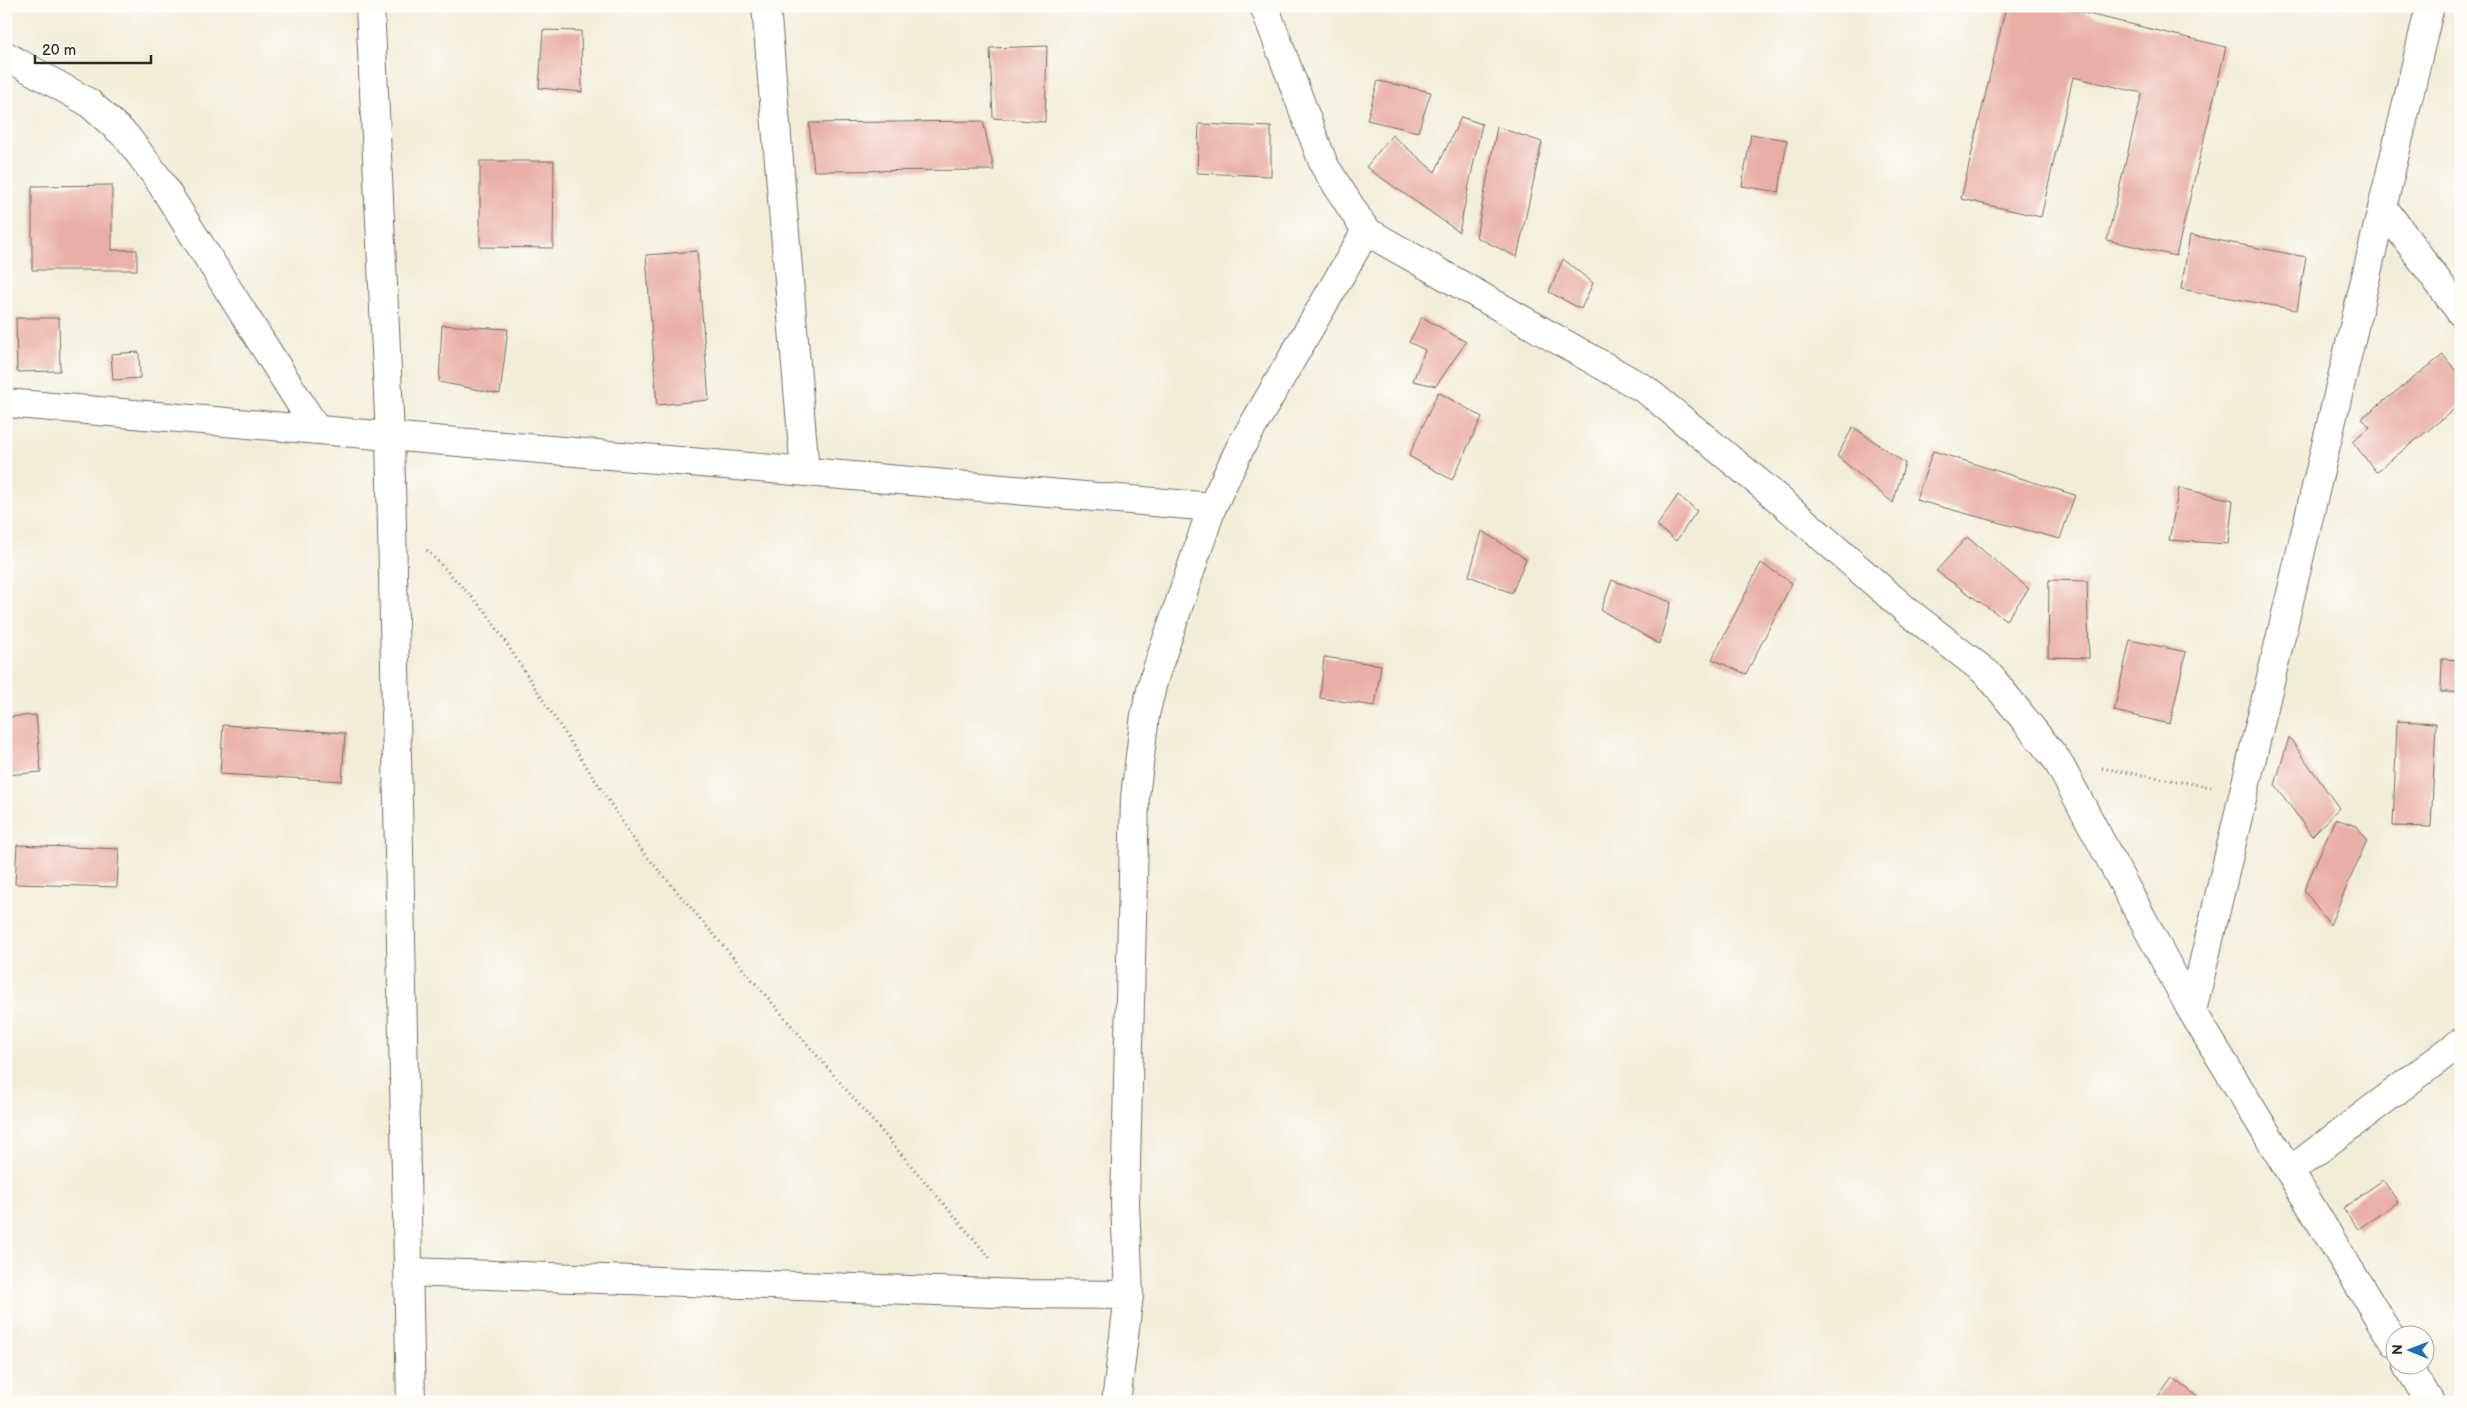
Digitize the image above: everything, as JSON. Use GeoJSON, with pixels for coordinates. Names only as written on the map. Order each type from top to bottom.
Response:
{"type":"FeatureCollection","features":[{"type":"Feature","properties":{"kind":"street"},"geometry":{"type":"LineString","coordinates":[[370,6],[390,436],[411,1402]]}},
{"type":"Feature","properties":{"kind":"street"},"geometry":{"type":"LineString","coordinates":[[766,6],[805,472]]}},
{"type":"Feature","properties":{"kind":"street"},"geometry":{"type":"LineString","coordinates":[[1264,6],[1324,165],[1366,231],[1646,390],[1768,490],[1906,610],[1988,674],[2057,760],[2192,1011],[2384,1326]]}},
{"type":"Feature","properties":{"kind":"street"},"geometry":{"type":"LineString","coordinates":[[2192,1011],[2430,6]]}},
{"type":"Feature","properties":{"kind":"street"},"geometry":{"type":"LineString","coordinates":[[6,56],[88,102],[126,136],[157,178],[317,430]]}},
{"type":"Feature","properties":{"kind":"street"},"geometry":{"type":"LineString","coordinates":[[2383,207],[2461,313]]}},
{"type":"Feature","properties":{"kind":"street"},"geometry":{"type":"LineString","coordinates":[[1116,1402],[1129,1295],[1125,1204],[1135,797],[1145,715],[1154,678],[1212,508],[1240,448],[1366,231]]}},
{"type":"Feature","properties":{"kind":"street"},"geometry":{"type":"LineString","coordinates":[[6,403],[1212,508]]}},
{"type":"Feature","properties":{"kind":"street"},"geometry":{"type":"LineString","coordinates":[[2290,1171],[2461,1042]]}},
{"type":"Feature","properties":{"kind":"street"},"geometry":{"type":"LineString","coordinates":[[408,1272],[1021,1294],[1129,1295]]}},
{"type":"Feature","properties":{"kind":"street"},"geometry":{"type":"LineString","coordinates":[[2414,1376],[2430,1402]]}},
{"type":"Feature","properties":{"kind":"path"},"geometry":{"type":"LineString","coordinates":[[392,512],[486,612],[638,846],[1021,1294]]}},
{"type":"Feature","properties":{"kind":"path"},"geometry":{"type":"LineString","coordinates":[[2057,760],[2244,792]]}},
{"type":"Feature","properties":{"kind":"building"},"geometry":{"type":"Polygon","coordinates":[[[2006,6],[2055,6],[2226,47],[2176,256],[2107,240],[2142,93],[2073,77],[2041,217],[1961,199],[2006,6]]]}},
{"type":"Feature","properties":{"kind":"building"},"geometry":{"type":"Polygon","coordinates":[[[543,30],[581,31],[582,92],[539,88],[543,30]]]}},
{"type":"Feature","properties":{"kind":"building"},"geometry":{"type":"Polygon","coordinates":[[[1047,46],[1045,122],[993,118],[990,48],[1047,46]]]}},
{"type":"Feature","properties":{"kind":"building"},"geometry":{"type":"Polygon","coordinates":[[[1378,81],[1431,92],[1418,132],[1367,120],[1378,81]]]}},
{"type":"Feature","properties":{"kind":"building"},"geometry":{"type":"Polygon","coordinates":[[[1461,117],[1482,124],[1459,232],[1366,167],[1392,135],[1435,172],[1461,117]]]}},
{"type":"Feature","properties":{"kind":"building"},"geometry":{"type":"Polygon","coordinates":[[[983,121],[994,170],[814,171],[809,123],[983,121]]]}},
{"type":"Feature","properties":{"kind":"building"},"geometry":{"type":"Polygon","coordinates":[[[1199,124],[1271,127],[1271,176],[1197,173],[1199,124]]]}},
{"type":"Feature","properties":{"kind":"building"},"geometry":{"type":"Polygon","coordinates":[[[1497,127],[1542,142],[1517,257],[1476,237],[1497,127]]]}},
{"type":"Feature","properties":{"kind":"building"},"geometry":{"type":"Polygon","coordinates":[[[1751,134],[1787,140],[1779,192],[1742,186],[1751,134]]]}},
{"type":"Feature","properties":{"kind":"building"},"geometry":{"type":"Polygon","coordinates":[[[480,161],[554,161],[553,248],[480,247],[480,161]]]}},
{"type":"Feature","properties":{"kind":"building"},"geometry":{"type":"Polygon","coordinates":[[[112,185],[112,250],[137,250],[137,270],[32,270],[32,186],[112,185]]]}},
{"type":"Feature","properties":{"kind":"building"},"geometry":{"type":"Polygon","coordinates":[[[2190,235],[2306,257],[2297,310],[2181,289],[2190,235]]]}},
{"type":"Feature","properties":{"kind":"building"},"geometry":{"type":"Polygon","coordinates":[[[697,251],[709,400],[657,405],[646,255],[697,251]]]}},
{"type":"Feature","properties":{"kind":"building"},"geometry":{"type":"Polygon","coordinates":[[[1563,259],[1593,283],[1581,309],[1549,292],[1563,259]]]}},
{"type":"Feature","properties":{"kind":"building"},"geometry":{"type":"Polygon","coordinates":[[[1422,317],[1466,342],[1436,386],[1413,381],[1425,350],[1409,342],[1422,317]]]}},
{"type":"Feature","properties":{"kind":"building"},"geometry":{"type":"Polygon","coordinates":[[[16,318],[59,318],[60,371],[17,372],[16,318]]]}},
{"type":"Feature","properties":{"kind":"building"},"geometry":{"type":"Polygon","coordinates":[[[442,325],[508,329],[500,394],[439,382],[442,325]]]}},
{"type":"Feature","properties":{"kind":"building"},"geometry":{"type":"Polygon","coordinates":[[[139,352],[140,378],[113,380],[111,354],[139,352]]]}},
{"type":"Feature","properties":{"kind":"building"},"geometry":{"type":"Polygon","coordinates":[[[2443,355],[2461,377],[2461,404],[2376,472],[2352,441],[2370,427],[2362,418],[2443,355]]]}},
{"type":"Feature","properties":{"kind":"building"},"geometry":{"type":"Polygon","coordinates":[[[1438,392],[1482,417],[1452,480],[1409,456],[1438,392]]]}},
{"type":"Feature","properties":{"kind":"building"},"geometry":{"type":"Polygon","coordinates":[[[1853,427],[1905,463],[1893,503],[1837,456],[1853,427]]]}},
{"type":"Feature","properties":{"kind":"building"},"geometry":{"type":"Polygon","coordinates":[[[1933,451],[2075,495],[2060,539],[1916,500],[1933,451]]]}},
{"type":"Feature","properties":{"kind":"building"},"geometry":{"type":"Polygon","coordinates":[[[2179,488],[2233,500],[2228,544],[2169,540],[2179,488]]]}},
{"type":"Feature","properties":{"kind":"building"},"geometry":{"type":"Polygon","coordinates":[[[1678,495],[1697,511],[1676,541],[1657,526],[1678,495]]]}},
{"type":"Feature","properties":{"kind":"building"},"geometry":{"type":"Polygon","coordinates":[[[1482,531],[1526,559],[1512,593],[1469,576],[1482,531]]]}},
{"type":"Feature","properties":{"kind":"building"},"geometry":{"type":"Polygon","coordinates":[[[1967,537],[2029,589],[2006,620],[1936,571],[1967,537]]]}},
{"type":"Feature","properties":{"kind":"building"},"geometry":{"type":"Polygon","coordinates":[[[1761,563],[1792,583],[1746,674],[1712,659],[1761,563]]]}},
{"type":"Feature","properties":{"kind":"building"},"geometry":{"type":"Polygon","coordinates":[[[1612,580],[1671,602],[1659,644],[1601,610],[1612,580]]]}},
{"type":"Feature","properties":{"kind":"building"},"geometry":{"type":"Polygon","coordinates":[[[2049,580],[2087,581],[2089,658],[2048,657],[2049,580]]]}},
{"type":"Feature","properties":{"kind":"building"},"geometry":{"type":"Polygon","coordinates":[[[2130,640],[2186,652],[2170,724],[2114,711],[2130,640]]]}},
{"type":"Feature","properties":{"kind":"building"},"geometry":{"type":"Polygon","coordinates":[[[1324,657],[1381,665],[1375,706],[1320,698],[1324,657]]]}},
{"type":"Feature","properties":{"kind":"building"},"geometry":{"type":"Polygon","coordinates":[[[2442,659],[2461,660],[2461,692],[2441,692],[2442,659]]]}},
{"type":"Feature","properties":{"kind":"building"},"geometry":{"type":"Polygon","coordinates":[[[36,715],[41,772],[6,775],[6,717],[36,715]]]}},
{"type":"Feature","properties":{"kind":"building"},"geometry":{"type":"Polygon","coordinates":[[[2397,721],[2436,723],[2431,827],[2393,826],[2397,721]]]}},
{"type":"Feature","properties":{"kind":"building"},"geometry":{"type":"Polygon","coordinates":[[[223,725],[345,733],[342,781],[220,774],[223,725]]]}},
{"type":"Feature","properties":{"kind":"building"},"geometry":{"type":"Polygon","coordinates":[[[2289,737],[2339,808],[2312,836],[2275,785],[2289,737]]]}},
{"type":"Feature","properties":{"kind":"building"},"geometry":{"type":"Polygon","coordinates":[[[2335,819],[2357,826],[2367,840],[2330,925],[2304,890],[2335,819]]]}},
{"type":"Feature","properties":{"kind":"building"},"geometry":{"type":"Polygon","coordinates":[[[17,845],[119,849],[117,887],[15,884],[17,845]]]}},
{"type":"Feature","properties":{"kind":"building"},"geometry":{"type":"Polygon","coordinates":[[[2383,1180],[2398,1202],[2358,1229],[2343,1208],[2383,1180]]]}},
{"type":"Feature","properties":{"kind":"building"},"geometry":{"type":"Polygon","coordinates":[[[2172,1377],[2205,1402],[2154,1402],[2172,1377]]]}}]}
